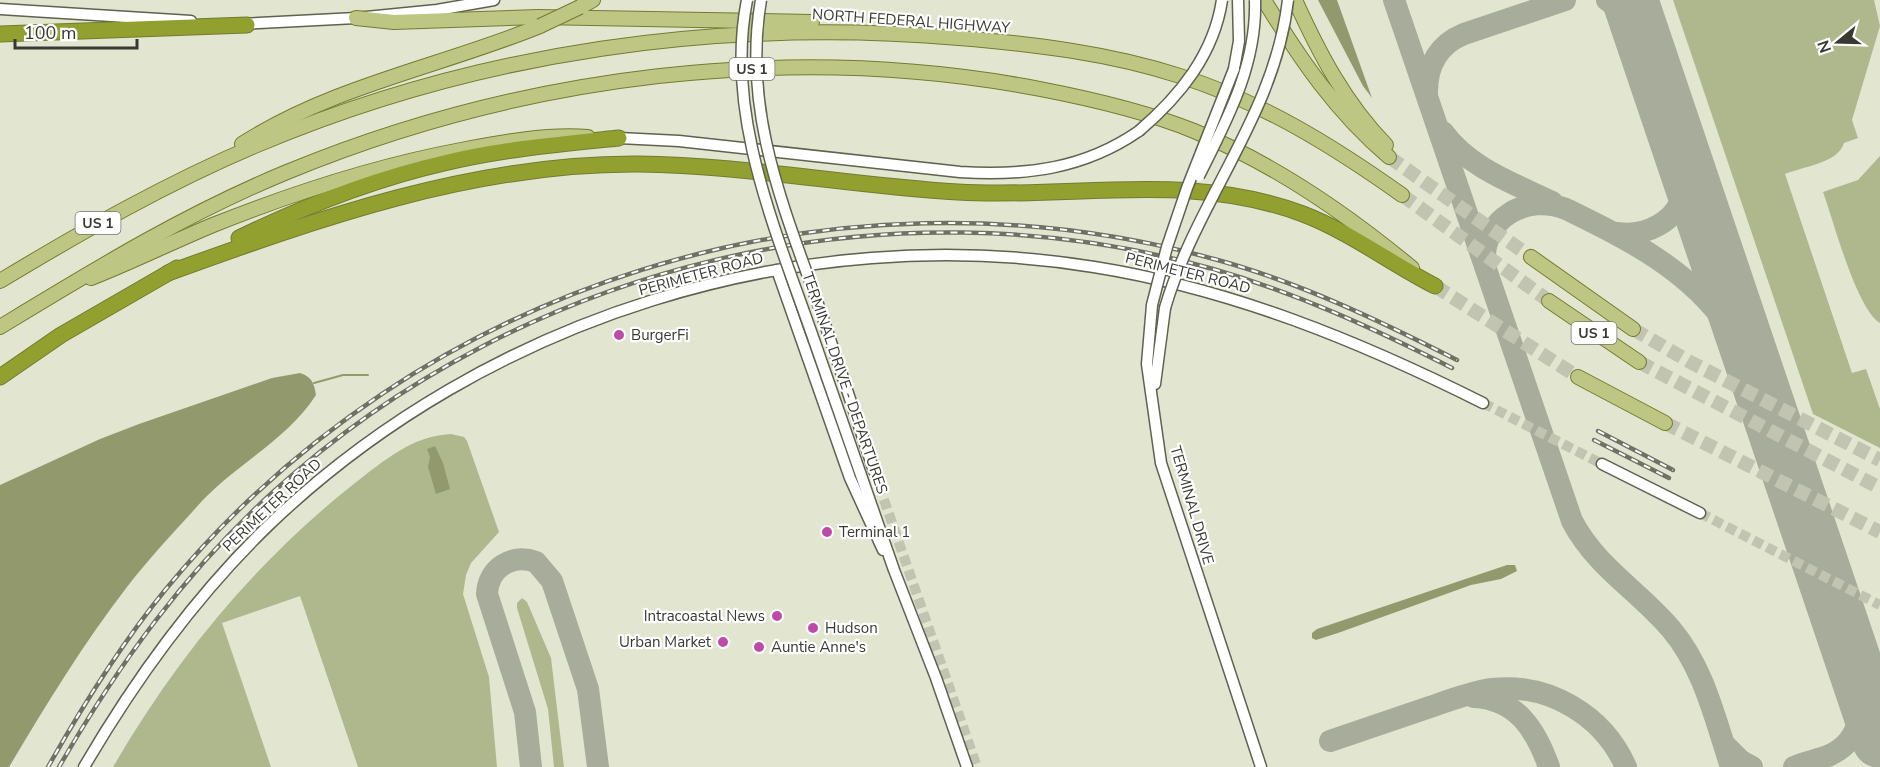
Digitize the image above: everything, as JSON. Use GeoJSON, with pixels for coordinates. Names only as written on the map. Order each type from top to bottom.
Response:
{"type":"FeatureCollection","features":[{"type":"Feature","properties":{"kind":"highway"},"geometry":{"type":"LineString","coordinates":[[0,34],[248,25]]}},
{"type":"Feature","properties":{"kind":"highway"},"geometry":{"type":"LineString","coordinates":[[0,377],[61,335],[168,273],[266,225],[415,170],[502,151],[619,138]]}},
{"type":"Feature","properties":{"kind":"highway"},"geometry":{"type":"LineString","coordinates":[[168,273],[333,215],[423,191],[537,171],[636,164],[713,167],[958,192],[1030,194],[1158,188],[1219,192],[1271,203],[1320,221],[1435,286]]}},
{"type":"Feature","properties":{"kind":"main road"},"geometry":{"type":"LineString","coordinates":[[200,171],[257,134],[309,110],[372,84],[540,26],[593,0]]}},
{"type":"Feature","properties":{"kind":"main road"},"geometry":{"type":"LineString","coordinates":[[1264,0],[1324,92],[1361,133],[1391,155],[1340,87],[1295,0]]}},
{"type":"Feature","properties":{"kind":"main road"},"geometry":{"type":"LineString","coordinates":[[356,18],[394,22],[538,17],[862,22],[924,35]]}},
{"type":"Feature","properties":{"kind":"main road","name":"NORTH FEDERAL HIGHWAY"},"geometry":{"type":"LineString","coordinates":[[0,282],[105,219],[200,171],[274,138],[369,103],[457,77],[561,54],[650,41],[778,31],[924,35],[1063,50],[1181,76],[1292,123],[1402,195]]}},
{"type":"Feature","properties":{"kind":"main road","name":"US 1"},"geometry":{"type":"LineString","coordinates":[[0,327],[112,258],[228,198],[321,158],[426,124],[514,101],[603,84],[692,73],[814,68],[914,71],[994,80],[1084,98],[1169,122],[1246,155],[1293,182],[1402,259],[1435,286]]}},
{"type":"Feature","properties":{"kind":"main road"},"geometry":{"type":"LineString","coordinates":[[59,292],[241,214],[384,168],[441,154],[530,138],[562,135],[619,138]]}},
{"type":"Feature","properties":{"kind":"main road"},"geometry":{"type":"LineString","coordinates":[[1531,257],[1633,328]]}},
{"type":"Feature","properties":{"kind":"main road","name":"US 1"},"geometry":{"type":"LineString","coordinates":[[1549,301],[1640,362]]}},
{"type":"Feature","properties":{"kind":"main road"},"geometry":{"type":"LineString","coordinates":[[1578,377],[1665,423]]}},
{"type":"Feature","properties":{"kind":"street"},"geometry":{"type":"LineString","coordinates":[[0,9],[248,25],[437,10],[494,0]]}},
{"type":"Feature","properties":{"kind":"street","name":"TERMINAL DRIVE - DEPARTURES"},"geometry":{"type":"LineString","coordinates":[[747,0],[742,42],[742,79],[746,115],[756,164],[894,570],[936,678],[967,767]]}},
{"type":"Feature","properties":{"kind":"street"},"geometry":{"type":"LineString","coordinates":[[761,0],[755,63],[763,137],[874,471]]}},
{"type":"Feature","properties":{"kind":"street"},"geometry":{"type":"LineString","coordinates":[[619,138],[688,142],[960,172],[1004,173],[1048,170],[1079,163],[1104,153],[1139,131],[1173,99],[1196,69],[1212,35],[1222,0]]}},
{"type":"Feature","properties":{"kind":"street"},"geometry":{"type":"LineString","coordinates":[[1180,211],[1234,69],[1239,41],[1238,0]]}},
{"type":"Feature","properties":{"kind":"street"},"geometry":{"type":"LineString","coordinates":[[1180,211],[1223,128],[1241,85],[1250,53],[1256,0]]}},
{"type":"Feature","properties":{"kind":"street"},"geometry":{"type":"LineString","coordinates":[[1155,408],[1156,364],[1165,308],[1191,239],[1245,136],[1272,76],[1283,36],[1288,0]]}},
{"type":"Feature","properties":{"kind":"street","name":"TERMINAL DRIVE"},"geometry":{"type":"LineString","coordinates":[[1180,211],[1152,305],[1147,364],[1161,463],[1175,512],[1261,767]]}},
{"type":"Feature","properties":{"kind":"street","name":"PERIMETER ROAD"},"geometry":{"type":"LineString","coordinates":[[84,767],[142,673],[214,583],[291,504],[379,434],[469,379],[572,329],[673,294],[777,270],[867,258],[949,255],[1033,259],[1103,268],[1186,285],[1258,306],[1359,344],[1483,404]]}},
{"type":"Feature","properties":{"kind":"street"},"geometry":{"type":"LineString","coordinates":[[777,270],[850,478],[894,570]]}},
{"type":"Feature","properties":{"kind":"street"},"geometry":{"type":"LineString","coordinates":[[1602,464],[1700,513]]}},
{"type":"Feature","properties":{"kind":"shaded area"},"geometry":{"type":"Polygon","coordinates":[[[1318,0],[1337,0],[1372,98],[1363,86],[1318,0]]]}},
{"type":"Feature","properties":{"kind":"shaded area"},"geometry":{"type":"Polygon","coordinates":[[[1673,0],[1874,0],[1880,26],[1852,120],[1858,138],[1844,143],[1835,155],[1820,163],[1785,174],[1852,373],[1866,369],[1880,409],[1880,448],[1813,414],[1673,0]]]}},
{"type":"Feature","properties":{"kind":"shaded area"},"geometry":{"type":"Polygon","coordinates":[[[1880,156],[1880,323],[1871,314],[1854,283],[1823,192],[1858,180],[1880,156]]]}},
{"type":"Feature","properties":{"kind":"shaded area"},"geometry":{"type":"Polygon","coordinates":[[[300,373],[312,381],[316,395],[305,411],[277,438],[216,487],[145,565],[80,653],[9,767],[0,767],[0,485],[100,439],[139,424],[272,378],[300,373]]]}},
{"type":"Feature","properties":{"kind":"shaded area"},"geometry":{"type":"Polygon","coordinates":[[[451,434],[464,437],[467,441],[499,532],[471,563],[466,575],[463,594],[489,677],[497,767],[358,767],[300,596],[222,623],[271,767],[113,767],[163,688],[191,650],[220,613],[284,545],[319,513],[388,458],[424,439],[451,434]]]}},
{"type":"Feature","properties":{"kind":"shaded area"},"geometry":{"type":"Polygon","coordinates":[[[435,446],[443,463],[450,489],[436,494],[428,467],[430,457],[427,449],[435,446]]]}},
{"type":"Feature","properties":{"kind":"shaded area"},"geometry":{"type":"Polygon","coordinates":[[[1507,565],[1515,565],[1517,571],[1501,579],[1471,585],[1338,633],[1316,640],[1312,638],[1312,633],[1317,629],[1507,565]]]}},
{"type":"Feature","properties":{"kind":"shaded area"},"geometry":{"type":"Polygon","coordinates":[[[522,598],[527,602],[551,658],[564,767],[554,767],[548,709],[517,608],[517,603],[522,598]]]}},
{"type":"Feature","properties":{"kind":"waterway"},"geometry":{"type":"LineString","coordinates":[[314,383],[343,375],[368,375]]}},
{"type":"Feature","properties":{"kind":"taxiway"},"geometry":{"type":"LineString","coordinates":[[1394,0],[1572,521],[1593,552],[1658,615],[1682,644],[1700,677],[1731,767]]}},
{"type":"Feature","properties":{"kind":"taxiway"},"geometry":{"type":"LineString","coordinates":[[1427,92],[1432,64],[1441,50],[1455,38],[1565,0]]}},
{"type":"Feature","properties":{"kind":"taxiway"},"geometry":{"type":"LineString","coordinates":[[1607,0],[1630,17],[1645,44]]}},
{"type":"Feature","properties":{"kind":"taxiway"},"geometry":{"type":"LineString","coordinates":[[1443,132],[1454,145],[1479,165],[1552,202]]}},
{"type":"Feature","properties":{"kind":"taxiway"},"geometry":{"type":"LineString","coordinates":[[1617,233],[1628,234],[1649,230],[1675,212],[1685,187],[1682,153]]}},
{"type":"Feature","properties":{"kind":"taxiway"},"geometry":{"type":"LineString","coordinates":[[1485,262],[1486,246],[1491,233],[1510,213],[1537,204],[1566,209],[1635,245],[1677,273],[1696,289],[1730,329],[1763,394]]}},
{"type":"Feature","properties":{"kind":"taxiway"},"geometry":{"type":"LineString","coordinates":[[531,767],[525,712],[487,594],[488,585],[497,570],[510,561],[518,560],[536,562],[552,581],[588,689],[598,767]]}},
{"type":"Feature","properties":{"kind":"taxiway"},"geometry":{"type":"LineString","coordinates":[[1794,767],[1830,755],[1850,739],[1859,718],[1860,694],[1856,669]]}},
{"type":"Feature","properties":{"kind":"taxiway"},"geometry":{"type":"LineString","coordinates":[[1330,741],[1468,694],[1513,688],[1534,691],[1572,706],[1603,732],[1616,748],[1626,767]]}},
{"type":"Feature","properties":{"kind":"taxiway"},"geometry":{"type":"LineString","coordinates":[[1474,697],[1502,704],[1523,719],[1538,741],[1549,767]]}},
{"type":"Feature","properties":{"kind":"taxiway"},"geometry":{"type":"LineString","coordinates":[[1725,745],[1741,761],[1752,767]]}},
{"type":"Feature","properties":{"kind":"runway"},"geometry":{"type":"LineString","coordinates":[[1630,0],[1880,740]]}},
{"type":"Feature","properties":{"kind":"tunnel"},"geometry":{"type":"LineString","coordinates":[[1389,157],[1531,257]]}},
{"type":"Feature","properties":{"kind":"tunnel"},"geometry":{"type":"LineString","coordinates":[[1402,195],[1549,301]]}},
{"type":"Feature","properties":{"kind":"tunnel"},"geometry":{"type":"LineString","coordinates":[[1435,286],[1578,377]]}},
{"type":"Feature","properties":{"kind":"tunnel"},"geometry":{"type":"LineString","coordinates":[[1633,329],[1692,363],[1880,460]]}},
{"type":"Feature","properties":{"kind":"tunnel"},"geometry":{"type":"LineString","coordinates":[[1639,362],[1880,488]]}},
{"type":"Feature","properties":{"kind":"tunnel"},"geometry":{"type":"LineString","coordinates":[[1483,403],[1602,464]]}},
{"type":"Feature","properties":{"kind":"tunnel"},"geometry":{"type":"LineString","coordinates":[[1665,423],[1880,532]]}},
{"type":"Feature","properties":{"kind":"tunnel"},"geometry":{"type":"LineString","coordinates":[[874,471],[977,767]]}},
{"type":"Feature","properties":{"kind":"tunnel"},"geometry":{"type":"LineString","coordinates":[[1700,513],[1880,605]]}},
{"type":"Feature","properties":{"kind":"railway"},"geometry":{"type":"LineString","coordinates":[[48,767],[103,675],[149,610],[166,589],[268,483],[382,394],[508,322],[642,270],[781,237],[925,223],[1070,230],[1214,259],[1246,268],[1338,303],[1457,360]]}},
{"type":"Feature","properties":{"kind":"railway"},"geometry":{"type":"LineString","coordinates":[[59,767],[129,656],[182,587],[211,554],[273,492],[372,413],[480,348],[594,297],[714,260],[838,239],[964,233],[1089,243],[1213,269],[1275,289],[1365,326],[1452,368]]}},
{"type":"Feature","properties":{"kind":"railway"},"geometry":{"type":"LineString","coordinates":[[1598,431],[1673,470]]}},
{"type":"Feature","properties":{"kind":"railway"},"geometry":{"type":"LineString","coordinates":[[1594,440],[1669,478]]}},
{"type":"Feature","properties":{"kind":"place","name":"BurgerFi"},"geometry":{"type":"Point","coordinates":[619,335]}},
{"type":"Feature","properties":{"kind":"place","name":"Terminal 1"},"geometry":{"type":"Point","coordinates":[827,532]}},
{"type":"Feature","properties":{"kind":"place","name":"Intracoastal News"},"geometry":{"type":"Point","coordinates":[777,616]}},
{"type":"Feature","properties":{"kind":"place","name":"Hudson"},"geometry":{"type":"Point","coordinates":[813,628]}},
{"type":"Feature","properties":{"kind":"place","name":"Urban Market"},"geometry":{"type":"Point","coordinates":[723,642]}},
{"type":"Feature","properties":{"kind":"place","name":"Auntie Anne's"},"geometry":{"type":"Point","coordinates":[759,647]}}]}
